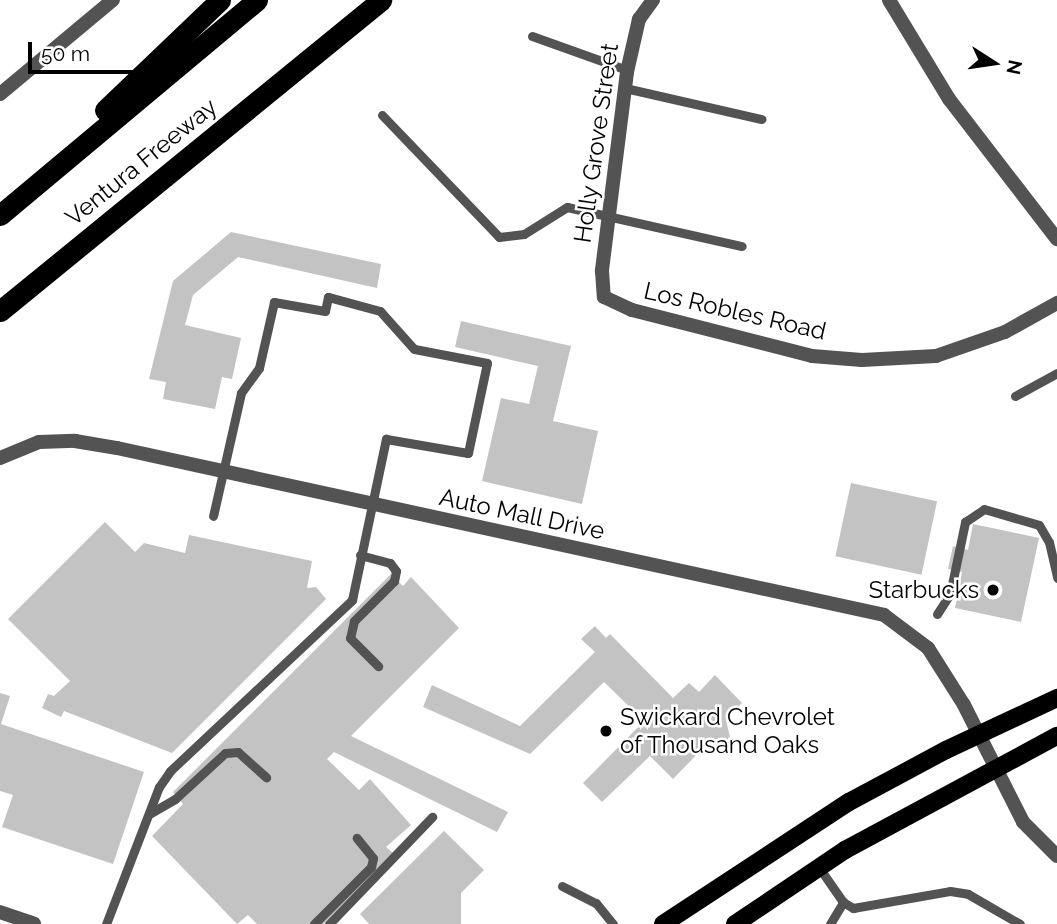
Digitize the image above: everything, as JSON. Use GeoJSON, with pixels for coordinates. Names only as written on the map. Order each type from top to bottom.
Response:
{"type":"FeatureCollection","features":[{"type":"Feature","properties":{"kind":"highway"},"geometry":{"type":"LineString","coordinates":[[0,213],[220,0]]}},
{"type":"Feature","properties":{"kind":"highway","name":"Ventura Freeway"},"geometry":{"type":"LineString","coordinates":[[0,213],[257,0]]}},
{"type":"Feature","properties":{"kind":"highway","name":"Ventura Freeway"},"geometry":{"type":"LineString","coordinates":[[0,311],[381,0]]}},
{"type":"Feature","properties":{"kind":"main road"},"geometry":{"type":"LineString","coordinates":[[663,924],[790,837],[978,734],[1057,698]]}},
{"type":"Feature","properties":{"kind":"main road"},"geometry":{"type":"LineString","coordinates":[[735,924],[818,866],[1057,736]]}},
{"type":"Feature","properties":{"kind":"street"},"geometry":{"type":"LineString","coordinates":[[0,94],[113,0]]}},
{"type":"Feature","properties":{"kind":"street","name":"Holly Grove Street"},"geometry":{"type":"LineString","coordinates":[[604,298],[602,271],[627,70],[639,19],[653,0]]}},
{"type":"Feature","properties":{"kind":"street"},"geometry":{"type":"LineString","coordinates":[[889,0],[949,99],[1057,239]]}},
{"type":"Feature","properties":{"kind":"street","name":"Los Robles Road"},"geometry":{"type":"LineString","coordinates":[[604,298],[632,310],[812,356],[862,359],[948,352],[1005,332],[1057,303]]}},
{"type":"Feature","properties":{"kind":"street","name":"Auto Mall Drive"},"geometry":{"type":"LineString","coordinates":[[0,458],[39,442],[75,441],[884,615],[928,648],[978,734],[1023,822],[1057,856]]}},
{"type":"Feature","properties":{"kind":"street"},"geometry":{"type":"LineString","coordinates":[[0,912],[34,924]]}},
{"type":"Feature","properties":{"kind":"lane"},"geometry":{"type":"LineString","coordinates":[[532,36],[627,70]]}},
{"type":"Feature","properties":{"kind":"lane"},"geometry":{"type":"LineString","coordinates":[[625,88],[762,119]]}},
{"type":"Feature","properties":{"kind":"lane"},"geometry":{"type":"LineString","coordinates":[[382,115],[499,237],[524,234],[567,207],[742,246]]}},
{"type":"Feature","properties":{"kind":"lane"},"geometry":{"type":"LineString","coordinates":[[106,924],[149,814],[170,771],[352,600],[369,505],[386,439],[468,453],[487,363],[414,349],[380,311],[328,297],[325,311],[274,302],[259,368],[241,393],[213,516]]}},
{"type":"Feature","properties":{"kind":"lane"},"geometry":{"type":"LineString","coordinates":[[1015,396],[1057,373]]}},
{"type":"Feature","properties":{"kind":"lane"},"geometry":{"type":"LineString","coordinates":[[937,614],[950,594],[965,522],[984,509],[1039,525],[1049,542],[1057,578]]}},
{"type":"Feature","properties":{"kind":"lane"},"geometry":{"type":"LineString","coordinates":[[360,555],[390,563],[396,571],[394,581],[354,621],[350,638],[378,666]]}},
{"type":"Feature","properties":{"kind":"lane"},"geometry":{"type":"LineString","coordinates":[[149,814],[175,799],[225,753],[238,752],[266,776]]}},
{"type":"Feature","properties":{"kind":"lane"},"geometry":{"type":"LineString","coordinates":[[329,924],[432,817]]}},
{"type":"Feature","properties":{"kind":"lane"},"geometry":{"type":"LineString","coordinates":[[314,924],[371,867],[373,858],[357,838]]}},
{"type":"Feature","properties":{"kind":"lane"},"geometry":{"type":"LineString","coordinates":[[818,866],[843,902],[867,908],[950,891],[968,894],[1020,924]]}},
{"type":"Feature","properties":{"kind":"lane"},"geometry":{"type":"LineString","coordinates":[[562,886],[596,903],[613,924]]}},
{"type":"Feature","properties":{"kind":"lane"},"geometry":{"type":"LineString","coordinates":[[830,924],[843,902]]}},
{"type":"Feature","properties":{"kind":"building"},"geometry":{"type":"Polygon","coordinates":[[[231,232],[381,264],[377,288],[238,257],[193,295],[185,325],[241,338],[232,379],[222,377],[215,409],[163,399],[166,382],[149,379],[173,281],[231,232]]]}},
{"type":"Feature","properties":{"kind":"building"},"geometry":{"type":"Polygon","coordinates":[[[461,321],[571,346],[553,421],[598,431],[582,504],[482,481],[501,398],[529,404],[538,366],[455,347],[461,321]]]}},
{"type":"Feature","properties":{"kind":"building"},"geometry":{"type":"Polygon","coordinates":[[[851,483],[937,501],[921,575],[835,556],[851,483]]]}},
{"type":"Feature","properties":{"kind":"building"},"geometry":{"type":"Polygon","coordinates":[[[105,522],[135,552],[144,543],[185,553],[189,535],[312,561],[307,588],[316,587],[326,599],[172,753],[64,711],[61,717],[42,708],[48,694],[54,696],[70,681],[8,619],[105,522]]]}},
{"type":"Feature","properties":{"kind":"building","name":"Starbucks"},"geometry":{"type":"Polygon","coordinates":[[[973,524],[1039,538],[1021,622],[955,608],[962,572],[948,569],[953,546],[968,550],[973,524]]]}},
{"type":"Feature","properties":{"kind":"building"},"geometry":{"type":"Polygon","coordinates":[[[391,574],[403,586],[411,577],[459,628],[351,736],[508,812],[497,832],[334,752],[327,759],[359,790],[370,779],[411,825],[386,847],[393,853],[324,924],[257,924],[248,915],[237,924],[152,836],[183,804],[173,792],[391,574]]]}},
{"type":"Feature","properties":{"kind":"building"},"geometry":{"type":"Polygon","coordinates":[[[595,626],[606,638],[610,634],[673,698],[689,683],[699,692],[715,675],[742,703],[726,720],[730,737],[712,755],[704,747],[673,779],[650,756],[602,802],[583,783],[644,721],[604,682],[530,754],[423,707],[432,685],[520,726],[595,652],[581,639],[595,626]]]}},
{"type":"Feature","properties":{"kind":"building"},"geometry":{"type":"Polygon","coordinates":[[[0,693],[10,696],[1,724],[144,772],[113,864],[2,827],[13,795],[0,791],[0,693]]]}},
{"type":"Feature","properties":{"kind":"building"},"geometry":{"type":"Polygon","coordinates":[[[444,831],[484,870],[461,893],[461,924],[369,924],[360,914],[444,831]]]}},
{"type":"Feature","properties":{"kind":"place","name":"Starbucks"},"geometry":{"type":"Point","coordinates":[993,590]}},
{"type":"Feature","properties":{"kind":"place","name":"Swickard Chevrolet of Thousand Oaks"},"geometry":{"type":"Point","coordinates":[606,731]}}]}
